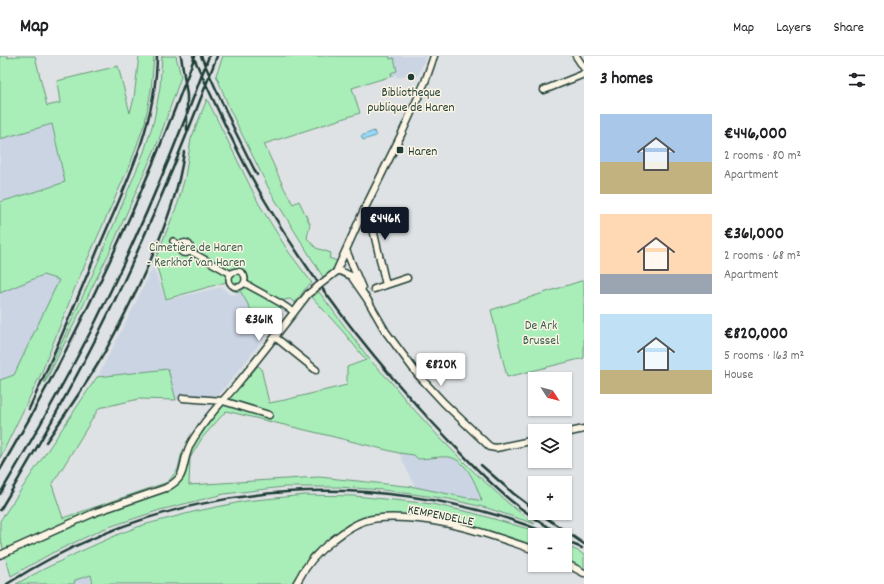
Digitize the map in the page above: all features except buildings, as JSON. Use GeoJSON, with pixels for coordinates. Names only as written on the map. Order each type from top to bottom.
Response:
{"type":"FeatureCollection","features":[{"type":"Feature","properties":{"kind":"street"},"geometry":{"type":"LineString","coordinates":[[0,555],[96,512],[174,484],[183,471],[186,454],[190,444],[199,430],[308,294],[337,271],[363,212],[425,82],[434,56]]}},
{"type":"Feature","properties":{"kind":"street"},"geometry":{"type":"LineString","coordinates":[[576,56],[584,68]]}},
{"type":"Feature","properties":{"kind":"street"},"geometry":{"type":"LineString","coordinates":[[544,90],[584,74]]}},
{"type":"Feature","properties":{"kind":"street"},"geometry":{"type":"LineString","coordinates":[[363,212],[370,216],[386,285]]}},
{"type":"Feature","properties":{"kind":"street"},"geometry":{"type":"LineString","coordinates":[[173,241],[180,245],[179,248],[182,253],[186,254],[190,251],[231,274]]}},
{"type":"Feature","properties":{"kind":"street"},"geometry":{"type":"LineString","coordinates":[[346,250],[367,299]]}},
{"type":"Feature","properties":{"kind":"street"},"geometry":{"type":"LineString","coordinates":[[238,271],[242,272],[245,279],[242,285],[234,286],[231,284],[231,274],[238,271]]}},
{"type":"Feature","properties":{"kind":"street"},"geometry":{"type":"LineString","coordinates":[[337,271],[351,276],[367,299],[386,332],[418,375],[444,403],[490,447],[496,448],[528,441]]}},
{"type":"Feature","properties":{"kind":"street"},"geometry":{"type":"LineString","coordinates":[[374,289],[407,278]]}},
{"type":"Feature","properties":{"kind":"street"},"geometry":{"type":"LineString","coordinates":[[244,282],[294,312]]}},
{"type":"Feature","properties":{"kind":"street"},"geometry":{"type":"LineString","coordinates":[[275,337],[316,370]]}},
{"type":"Feature","properties":{"kind":"street"},"geometry":{"type":"LineString","coordinates":[[183,398],[223,401],[269,415]]}},
{"type":"Feature","properties":{"kind":"street"},"geometry":{"type":"LineString","coordinates":[[572,433],[584,430]]}},
{"type":"Feature","properties":{"kind":"street","name":"KEMPENDELLE"},"geometry":{"type":"LineString","coordinates":[[296,584],[309,564],[327,544],[355,525],[363,521],[376,518],[390,517],[422,519],[455,525],[528,548]]}},
{"type":"Feature","properties":{"kind":"street"},"geometry":{"type":"LineString","coordinates":[[572,566],[584,573]]}},
{"type":"Feature","properties":{"kind":"shaded area"},"geometry":{"type":"Polygon","coordinates":[[[389,56],[426,56],[418,76],[407,72],[405,76],[397,78],[396,75],[392,76],[391,73],[397,71],[393,58],[390,59],[389,56]]]}},
{"type":"Feature","properties":{"kind":"shaded area"},"geometry":{"type":"Polygon","coordinates":[[[52,124],[65,182],[0,202],[0,139],[52,124]]]}},
{"type":"Feature","properties":{"kind":"shaded area"},"geometry":{"type":"Polygon","coordinates":[[[153,267],[166,300],[221,287],[231,295],[241,292],[255,317],[271,328],[213,402],[176,400],[168,370],[98,376],[153,267]]]}},
{"type":"Feature","properties":{"kind":"shaded area"},"geometry":{"type":"Polygon","coordinates":[[[43,275],[60,280],[14,375],[0,380],[0,293],[43,275]]]}},
{"type":"Feature","properties":{"kind":"shaded area"},"geometry":{"type":"Polygon","coordinates":[[[399,453],[414,455],[418,459],[448,457],[458,460],[472,476],[482,501],[415,487],[399,453]]]}},
{"type":"Feature","properties":{"kind":"shaded area"},"geometry":{"type":"Polygon","coordinates":[[[91,575],[93,584],[74,584],[74,580],[91,575]]]}},
{"type":"Feature","properties":{"kind":"green space"},"geometry":{"type":"Polygon","coordinates":[[[0,56],[8,56],[8,58],[16,56],[35,56],[47,106],[60,103],[57,81],[118,66],[130,113],[134,98],[139,56],[154,56],[151,90],[145,122],[131,162],[76,285],[41,374],[0,458],[0,380],[14,375],[59,280],[43,275],[0,293],[0,202],[65,182],[52,124],[0,139],[0,56]]]}},
{"type":"Feature","properties":{"kind":"green space"},"geometry":{"type":"Polygon","coordinates":[[[162,56],[176,56],[181,77],[158,142],[109,253],[45,383],[44,382],[99,260],[144,152],[154,120],[160,87],[162,56]]]}},
{"type":"Feature","properties":{"kind":"green space"},"geometry":{"type":"Polygon","coordinates":[[[223,56],[389,56],[390,59],[394,58],[397,71],[391,73],[392,76],[352,88],[360,113],[264,144],[293,204],[299,201],[310,224],[307,238],[316,248],[331,253],[329,258],[337,261],[334,269],[323,277],[271,193],[230,110],[216,75],[223,56]]]}},
{"type":"Feature","properties":{"kind":"green space","name":"Cimetière de Haren - Kerkhof van Haren"},"geometry":{"type":"Polygon","coordinates":[[[207,99],[259,204],[288,251],[312,283],[305,289],[295,303],[290,299],[284,300],[280,308],[281,314],[271,328],[255,317],[241,292],[232,290],[228,287],[226,282],[166,299],[155,260],[178,203],[185,177],[191,139],[207,99]]]}},
{"type":"Feature","properties":{"kind":"green space","name":"De Ark Brussel"},"geometry":{"type":"Polygon","coordinates":[[[584,280],[584,358],[507,377],[491,310],[584,280]]]}},
{"type":"Feature","properties":{"kind":"green space"},"geometry":{"type":"Polygon","coordinates":[[[319,292],[370,360],[441,439],[508,503],[535,524],[487,508],[449,499],[383,490],[339,487],[284,487],[224,494],[160,510],[103,529],[52,553],[11,576],[0,537],[0,521],[97,377],[168,369],[176,400],[139,399],[99,408],[52,485],[63,518],[168,482],[178,469],[181,456],[189,439],[201,423],[205,426],[258,366],[261,368],[269,403],[347,385],[347,367],[366,360],[312,297],[319,292]],[[226,411],[202,438],[190,458],[189,485],[319,477],[415,487],[482,501],[470,474],[456,459],[446,457],[418,459],[414,455],[399,453],[226,411]]]}},
{"type":"Feature","properties":{"kind":"green space"},"geometry":{"type":"Polygon","coordinates":[[[305,495],[355,496],[432,504],[473,513],[528,529],[528,547],[451,521],[418,515],[388,515],[349,525],[328,539],[311,554],[300,570],[293,584],[93,584],[91,575],[75,580],[74,584],[16,584],[77,553],[143,525],[197,511],[246,501],[305,495]]]}},
{"type":"Feature","properties":{"kind":"green space"},"geometry":{"type":"Polygon","coordinates":[[[572,548],[584,555],[584,572],[572,565],[572,548]]]}},
{"type":"Feature","properties":{"kind":"water"},"geometry":{"type":"Polygon","coordinates":[[[374,131],[376,136],[363,140],[361,136],[374,131]]]}},
{"type":"Feature","properties":{"kind":"railway"},"geometry":{"type":"LineString","coordinates":[[29,409],[136,158],[151,108],[157,56]]}},
{"type":"Feature","properties":{"kind":"railway"},"geometry":{"type":"LineString","coordinates":[[181,56],[187,95],[187,130]]}},
{"type":"Feature","properties":{"kind":"railway"},"geometry":{"type":"LineString","coordinates":[[193,56],[221,117],[252,178],[290,242],[356,334],[430,420],[499,491],[516,505],[550,528]]}},
{"type":"Feature","properties":{"kind":"railway"},"geometry":{"type":"LineString","coordinates":[[0,470],[56,370],[107,268],[153,163],[195,56]]}},
{"type":"Feature","properties":{"kind":"railway"},"geometry":{"type":"LineString","coordinates":[[201,56],[257,175]]}},
{"type":"Feature","properties":{"kind":"railway"},"geometry":{"type":"LineString","coordinates":[[0,494],[59,392],[108,296],[183,126],[209,56]]}},
{"type":"Feature","properties":{"kind":"railway"},"geometry":{"type":"LineString","coordinates":[[0,510],[64,399],[122,285],[172,171],[217,56]]}},
{"type":"Feature","properties":{"kind":"railway"},"geometry":{"type":"LineString","coordinates":[[46,442],[99,362],[133,298],[167,220],[179,180],[184,152]]}},
{"type":"Feature","properties":{"kind":"railway"},"geometry":{"type":"LineString","coordinates":[[481,465],[528,505]]}},
{"type":"Feature","properties":{"kind":"railway"},"geometry":{"type":"LineString","coordinates":[[7,584],[53,557],[100,535],[149,518],[199,504],[249,496],[301,491],[353,491],[406,496],[462,506],[517,521],[534,528]]}},
{"type":"Feature","properties":{"kind":"railway"},"geometry":{"type":"LineString","coordinates":[[549,520],[584,544]]}},
{"type":"Feature","properties":{"kind":"railway"},"geometry":{"type":"LineString","coordinates":[[572,544],[582,548]]}},
{"type":"Feature","properties":{"kind":"place","name":"Bibliotheque publique de Haren"},"geometry":{"type":"Point","coordinates":[411,77]}},
{"type":"Feature","properties":{"kind":"place","name":"Haren"},"geometry":{"type":"Point","coordinates":[400,150]}}]}
